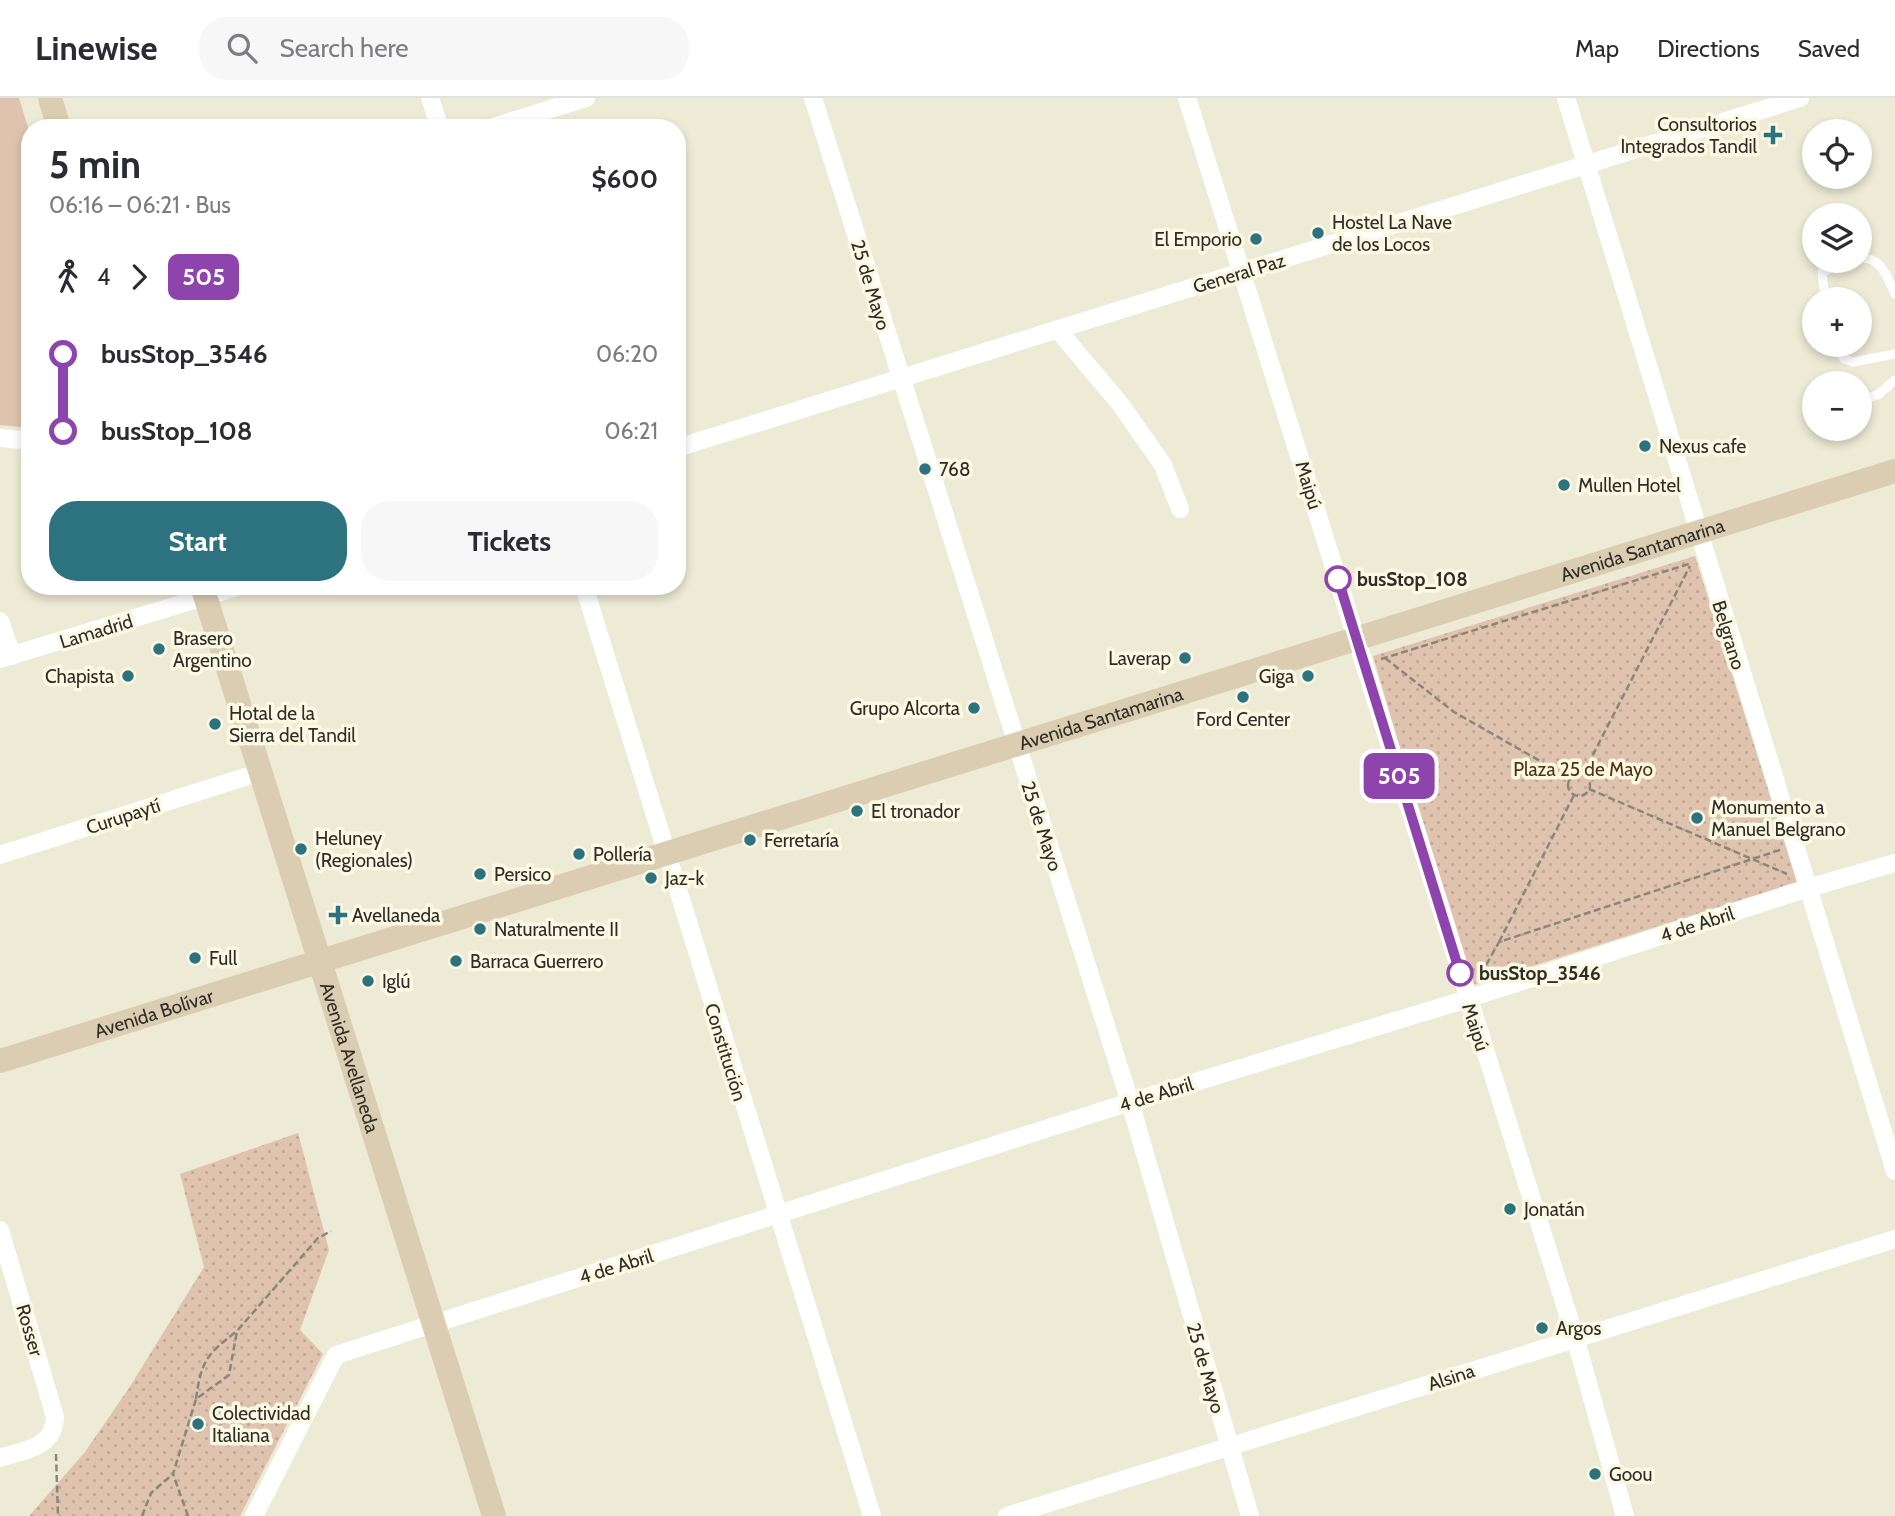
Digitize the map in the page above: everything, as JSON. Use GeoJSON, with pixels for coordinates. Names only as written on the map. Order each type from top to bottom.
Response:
{"type":"FeatureCollection","features":[{"type":"Feature","properties":{"kind":"main road"},"geometry":{"type":"LineString","coordinates":[[34,98],[41,119]]}},
{"type":"Feature","properties":{"kind":"main road"},"geometry":{"type":"LineString","coordinates":[[50,98],[56,119]]}},
{"type":"Feature","properties":{"kind":"main road","name":"Avenida Santamarina"},"geometry":{"type":"LineString","coordinates":[[312,963],[1895,471]]}},
{"type":"Feature","properties":{"kind":"main road","name":"Avenida Avellaneda"},"geometry":{"type":"LineString","coordinates":[[197,595],[245,777],[312,963]]}},
{"type":"Feature","properties":{"kind":"main road","name":"Avenida Avellaneda"},"geometry":{"type":"LineString","coordinates":[[197,595],[425,1326],[477,1516]]}},
{"type":"Feature","properties":{"kind":"main road","name":"Avenida Bolívar"},"geometry":{"type":"LineString","coordinates":[[0,1061],[312,963]]}},
{"type":"Feature","properties":{"kind":"main road","name":"Avenida Avellaneda"},"geometry":{"type":"LineString","coordinates":[[425,1326],[494,1516]]}},
{"type":"Feature","properties":{"kind":"street"},"geometry":{"type":"LineString","coordinates":[[430,98],[437,119]]}},
{"type":"Feature","properties":{"kind":"street"},"geometry":{"type":"LineString","coordinates":[[519,119],[586,98]]}},
{"type":"Feature","properties":{"kind":"street","name":"25 de Mayo"},"geometry":{"type":"LineString","coordinates":[[813,98],[1130,1102],[1250,1516]]}},
{"type":"Feature","properties":{"kind":"street","name":"Maipú"},"geometry":{"type":"LineString","coordinates":[[1187,98],[1575,1338],[1625,1516]]}},
{"type":"Feature","properties":{"kind":"street","name":"Belgrano"},"geometry":{"type":"LineString","coordinates":[[1566,98],[1697,533],[1895,1171]]}},
{"type":"Feature","properties":{"kind":"street","name":"General Paz"},"geometry":{"type":"LineString","coordinates":[[686,445],[1800,98]]}},
{"type":"Feature","properties":{"kind":"street"},"geometry":{"type":"LineString","coordinates":[[1058,330],[1121,405],[1156,455],[1180,509]]}},
{"type":"Feature","properties":{"kind":"street"},"geometry":{"type":"LineString","coordinates":[[0,438],[21,440]]}},
{"type":"Feature","properties":{"kind":"street","name":"Lamadrid"},"geometry":{"type":"LineString","coordinates":[[6,658],[190,595]]}},
{"type":"Feature","properties":{"kind":"street","name":"Constitución"},"geometry":{"type":"LineString","coordinates":[[587,595],[664,853],[872,1516]]}},
{"type":"Feature","properties":{"kind":"street"},"geometry":{"type":"LineString","coordinates":[[0,621],[6,658]]}},
{"type":"Feature","properties":{"kind":"street","name":"Curupaytí"},"geometry":{"type":"LineString","coordinates":[[0,855],[245,777]]}},
{"type":"Feature","properties":{"kind":"street","name":"4 de Abril"},"geometry":{"type":"LineString","coordinates":[[254,1516],[336,1355],[1130,1102],[1468,999],[1808,888],[1895,863]]}},
{"type":"Feature","properties":{"kind":"street","name":"Rosser"},"geometry":{"type":"LineString","coordinates":[[0,1230],[55,1417],[55,1430]]}},
{"type":"Feature","properties":{"kind":"street","name":"Alsina"},"geometry":{"type":"LineString","coordinates":[[1007,1516],[1895,1239]]}},
{"type":"Feature","properties":{"kind":"street"},"geometry":{"type":"LineString","coordinates":[[0,1458],[44,1444],[55,1430]]}},
{"type":"Feature","properties":{"kind":"lane"},"geometry":{"type":"LineString","coordinates":[[1872,258],[1881,265],[1895,294]]}},
{"type":"Feature","properties":{"kind":"lane"},"geometry":{"type":"LineString","coordinates":[[1843,357],[1853,362],[1895,354]]}},
{"type":"Feature","properties":{"kind":"lane"},"geometry":{"type":"LineString","coordinates":[[1872,397],[1895,380]]}},
{"type":"Feature","properties":{"kind":"path"},"geometry":{"type":"LineString","coordinates":[[1379,659],[1692,563],[1583,774]]}},
{"type":"Feature","properties":{"kind":"path"},"geometry":{"type":"LineString","coordinates":[[1384,657],[1454,712],[1570,778]]}},
{"type":"Feature","properties":{"kind":"path"},"geometry":{"type":"LineString","coordinates":[[1583,774],[1589,779],[1589,789],[1581,796],[1574,794],[1568,785],[1570,778],[1583,774]]}},
{"type":"Feature","properties":{"kind":"path"},"geometry":{"type":"LineString","coordinates":[[1589,789],[1790,875]]}},
{"type":"Feature","properties":{"kind":"path"},"geometry":{"type":"LineString","coordinates":[[1476,961],[1480,974],[1574,794]]}},
{"type":"Feature","properties":{"kind":"path"},"geometry":{"type":"LineString","coordinates":[[1499,942],[1782,849]]}},
{"type":"Feature","properties":{"kind":"path"},"geometry":{"type":"LineString","coordinates":[[142,1516],[151,1493],[173,1474],[196,1399],[200,1367],[213,1349],[237,1331],[318,1238],[331,1231]]}},
{"type":"Feature","properties":{"kind":"path"},"geometry":{"type":"LineString","coordinates":[[196,1399],[229,1375],[237,1331]]}},
{"type":"Feature","properties":{"kind":"path"},"geometry":{"type":"LineString","coordinates":[[55,1430],[58,1516]]}},
{"type":"Feature","properties":{"kind":"path"},"geometry":{"type":"LineString","coordinates":[[173,1474],[188,1516]]}},
{"type":"Feature","properties":{"kind":"green space"},"geometry":{"type":"Polygon","coordinates":[[[0,98],[19,98],[25,119],[21,119],[21,427],[0,425],[0,98]]]}},
{"type":"Feature","properties":{"kind":"green space","name":"Plaza 25 de Mayo"},"geometry":{"type":"Polygon","coordinates":[[[1695,556],[1797,882],[1470,986],[1373,656],[1695,556]]]}},
{"type":"Feature","properties":{"kind":"green space"},"geometry":{"type":"Polygon","coordinates":[[[298,1133],[329,1250],[300,1330],[323,1354],[240,1516],[29,1516],[85,1452],[129,1388],[204,1267],[180,1174],[298,1133]]]}},
{"type":"Feature","properties":{"kind":"bus line","name":"505"},"geometry":{"type":"LineString","coordinates":[[1338,579],[1460,973]]}},
{"type":"Feature","properties":{"kind":"place","name":"Consultorios Integrados Tandil"},"geometry":{"type":"Point","coordinates":[1773,135]}},
{"type":"Feature","properties":{"kind":"place","name":"Hostel La Nave de los Locos"},"geometry":{"type":"Point","coordinates":[1318,233]}},
{"type":"Feature","properties":{"kind":"place","name":"El Emporio"},"geometry":{"type":"Point","coordinates":[1256,239]}},
{"type":"Feature","properties":{"kind":"place","name":"Nexus cafe"},"geometry":{"type":"Point","coordinates":[1645,446]}},
{"type":"Feature","properties":{"kind":"place","name":"768"},"geometry":{"type":"Point","coordinates":[925,469]}},
{"type":"Feature","properties":{"kind":"place","name":"Mullen Hotel"},"geometry":{"type":"Point","coordinates":[1564,485]}},
{"type":"Feature","properties":{"kind":"place","name":"busStop_108"},"geometry":{"type":"Point","coordinates":[1338,579]}},
{"type":"Feature","properties":{"kind":"place","name":"Brasero Argentino"},"geometry":{"type":"Point","coordinates":[159,649]}},
{"type":"Feature","properties":{"kind":"place","name":"Laverap"},"geometry":{"type":"Point","coordinates":[1185,658]}},
{"type":"Feature","properties":{"kind":"place","name":"Chapista"},"geometry":{"type":"Point","coordinates":[128,676]}},
{"type":"Feature","properties":{"kind":"place","name":"Giga"},"geometry":{"type":"Point","coordinates":[1308,676]}},
{"type":"Feature","properties":{"kind":"place","name":"Ford Center"},"geometry":{"type":"Point","coordinates":[1243,697]}},
{"type":"Feature","properties":{"kind":"place","name":"Grupo Alcorta"},"geometry":{"type":"Point","coordinates":[974,708]}},
{"type":"Feature","properties":{"kind":"place","name":"Hotal de la Sierra del Tandil"},"geometry":{"type":"Point","coordinates":[215,724]}},
{"type":"Feature","properties":{"kind":"place","name":"El tronador"},"geometry":{"type":"Point","coordinates":[857,811]}},
{"type":"Feature","properties":{"kind":"place","name":"Monumento a Manuel Belgrano"},"geometry":{"type":"Point","coordinates":[1697,818]}},
{"type":"Feature","properties":{"kind":"place","name":"Ferretaría"},"geometry":{"type":"Point","coordinates":[750,840]}},
{"type":"Feature","properties":{"kind":"place","name":"Heluney (Regionales)"},"geometry":{"type":"Point","coordinates":[301,849]}},
{"type":"Feature","properties":{"kind":"place","name":"Pollería"},"geometry":{"type":"Point","coordinates":[579,854]}},
{"type":"Feature","properties":{"kind":"place","name":"Persico"},"geometry":{"type":"Point","coordinates":[480,874]}},
{"type":"Feature","properties":{"kind":"place","name":"Jaz-k"},"geometry":{"type":"Point","coordinates":[651,878]}},
{"type":"Feature","properties":{"kind":"place","name":"Avellaneda"},"geometry":{"type":"Point","coordinates":[338,915]}},
{"type":"Feature","properties":{"kind":"place","name":"Naturalmente II"},"geometry":{"type":"Point","coordinates":[480,929]}},
{"type":"Feature","properties":{"kind":"place","name":"Full"},"geometry":{"type":"Point","coordinates":[195,958]}},
{"type":"Feature","properties":{"kind":"place","name":"Barraca Guerrero"},"geometry":{"type":"Point","coordinates":[456,961]}},
{"type":"Feature","properties":{"kind":"place","name":"busStop_3546"},"geometry":{"type":"Point","coordinates":[1460,973]}},
{"type":"Feature","properties":{"kind":"place","name":"Iglú"},"geometry":{"type":"Point","coordinates":[368,981]}},
{"type":"Feature","properties":{"kind":"place","name":"Jonatán"},"geometry":{"type":"Point","coordinates":[1510,1209]}},
{"type":"Feature","properties":{"kind":"place","name":"Argos"},"geometry":{"type":"Point","coordinates":[1542,1328]}},
{"type":"Feature","properties":{"kind":"place","name":"Colectividad Italiana"},"geometry":{"type":"Point","coordinates":[198,1424]}},
{"type":"Feature","properties":{"kind":"place","name":"Goou"},"geometry":{"type":"Point","coordinates":[1595,1474]}}]}
